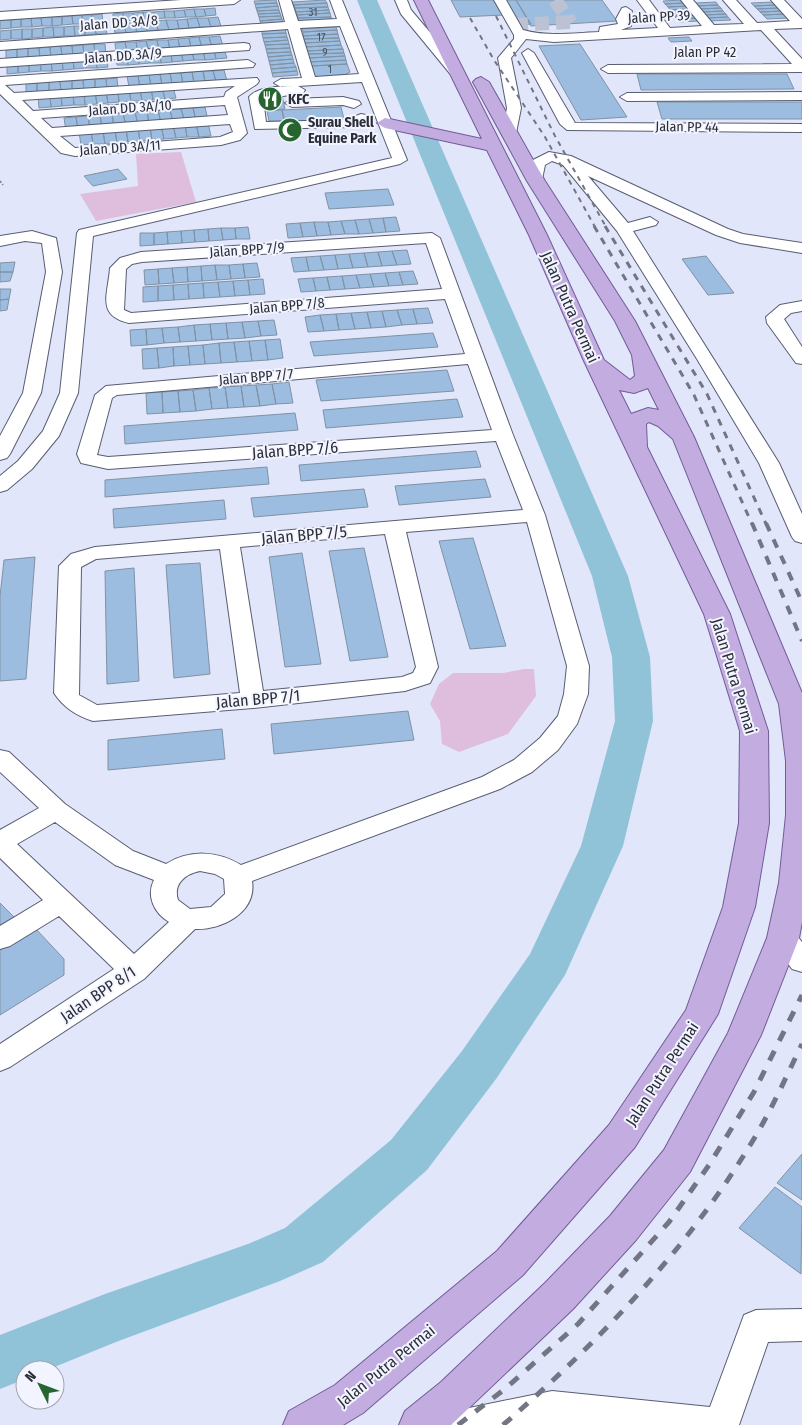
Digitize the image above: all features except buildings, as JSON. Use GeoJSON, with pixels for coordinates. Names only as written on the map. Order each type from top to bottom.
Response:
{"type":"FeatureCollection","features":[{"type":"Feature","properties":{"kind":"main road","name":"Jalan Putra Permai"},"geometry":{"type":"LineString","coordinates":[[304,1425],[349,1398],[510,1263],[622,1136],[702,1014],[739,906],[754,823],[754,731],[717,614],[594,361],[538,235],[421,0]]}},
{"type":"Feature","properties":{"kind":"main road","name":"Jalan Putra Permai"},"geometry":{"type":"LineString","coordinates":[[420,1425],[454,1396],[559,1296],[623,1228],[677,1161],[744,1035],[793,949],[794,883],[801,815],[800,761],[793,704],[683,437],[625,321],[536,182],[474,69]]}},
{"type":"Feature","properties":{"kind":"main road"},"geometry":{"type":"LineString","coordinates":[[389,123],[493,146]]}},
{"type":"Feature","properties":{"kind":"main road"},"geometry":{"type":"LineString","coordinates":[[594,361],[614,380],[633,387],[642,383],[646,377],[642,354]]}},
{"type":"Feature","properties":{"kind":"main road"},"geometry":{"type":"LineString","coordinates":[[636,449],[635,421],[646,414],[660,416],[683,437]]}},
{"type":"Feature","properties":{"kind":"street"},"geometry":{"type":"LineString","coordinates":[[0,16],[63,5],[109,8],[234,0],[248,64],[250,83]]}},
{"type":"Feature","properties":{"kind":"street"},"geometry":{"type":"LineString","coordinates":[[285,0],[310,82]]}},
{"type":"Feature","properties":{"kind":"street"},"geometry":{"type":"LineString","coordinates":[[0,486],[25,465],[52,432],[68,393],[86,232],[400,160],[389,123],[366,78],[336,0]]}},
{"type":"Feature","properties":{"kind":"street"},"geometry":{"type":"LineString","coordinates":[[401,0],[405,10],[456,72]]}},
{"type":"Feature","properties":{"kind":"street"},"geometry":{"type":"LineString","coordinates":[[500,0],[518,32],[520,40],[508,51],[504,58],[504,66],[514,108],[509,133]]}},
{"type":"Feature","properties":{"kind":"street"},"geometry":{"type":"LineString","coordinates":[[643,0],[667,32]]}},
{"type":"Feature","properties":{"kind":"street"},"geometry":{"type":"LineString","coordinates":[[687,0],[711,29]]}},
{"type":"Feature","properties":{"kind":"street"},"geometry":{"type":"LineString","coordinates":[[729,0],[802,67]]}},
{"type":"Feature","properties":{"kind":"street"},"geometry":{"type":"LineString","coordinates":[[776,0],[801,24]]}},
{"type":"Feature","properties":{"kind":"street"},"geometry":{"type":"LineString","coordinates":[[571,24],[577,29],[588,30],[622,28],[625,26],[622,19],[622,5]]}},
{"type":"Feature","properties":{"kind":"street"},"geometry":{"type":"LineString","coordinates":[[622,5],[639,33]]}},
{"type":"Feature","properties":{"kind":"street"},"geometry":{"type":"LineString","coordinates":[[109,8],[112,55],[122,90]]}},
{"type":"Feature","properties":{"kind":"street","name":"Jalan DD 3A/8"},"geometry":{"type":"LineString","coordinates":[[0,46],[343,22]]}},
{"type":"Feature","properties":{"kind":"street","name":"Jalan PP 39"},"geometry":{"type":"LineString","coordinates":[[518,32],[534,37],[554,38],[801,24]]}},
{"type":"Feature","properties":{"kind":"street"},"geometry":{"type":"LineString","coordinates":[[588,36],[646,126]]}},
{"type":"Feature","properties":{"kind":"street"},"geometry":{"type":"LineString","coordinates":[[508,51],[532,41],[554,38]]}},
{"type":"Feature","properties":{"kind":"street"},"geometry":{"type":"LineString","coordinates":[[0,63],[244,47]]}},
{"type":"Feature","properties":{"kind":"street","name":"Jalan PP 44"},"geometry":{"type":"LineString","coordinates":[[528,53],[567,124],[572,126],[802,128]]}},
{"type":"Feature","properties":{"kind":"street","name":"Jalan PP 42"},"geometry":{"type":"LineString","coordinates":[[603,61],[802,67]]}},
{"type":"Feature","properties":{"kind":"street","name":"Jalan DD 3A/9"},"geometry":{"type":"LineString","coordinates":[[0,80],[248,64]]}},
{"type":"Feature","properties":{"kind":"street"},"geometry":{"type":"LineString","coordinates":[[297,93],[310,82],[366,78]]}},
{"type":"Feature","properties":{"kind":"street"},"geometry":{"type":"LineString","coordinates":[[48,133],[236,119],[230,101],[231,95],[250,83]]}},
{"type":"Feature","properties":{"kind":"street"},"geometry":{"type":"LineString","coordinates":[[10,97],[250,83],[354,104],[361,118]]}},
{"type":"Feature","properties":{"kind":"street","name":"Jalan DD 3A/11"},"geometry":{"type":"LineString","coordinates":[[0,87],[69,151],[97,151],[221,141],[240,133],[236,119]]}},
{"type":"Feature","properties":{"kind":"street"},"geometry":{"type":"LineString","coordinates":[[373,94],[265,93],[256,97],[260,126],[349,124],[361,118],[389,123]]}},
{"type":"Feature","properties":{"kind":"street"},"geometry":{"type":"LineString","coordinates":[[297,93],[299,124]]}},
{"type":"Feature","properties":{"kind":"street"},"geometry":{"type":"LineString","coordinates":[[354,104],[360,99],[373,94]]}},
{"type":"Feature","properties":{"kind":"street"},"geometry":{"type":"LineString","coordinates":[[627,97],[802,96]]}},
{"type":"Feature","properties":{"kind":"street","name":"Jalan DD 3A/10"},"geometry":{"type":"LineString","coordinates":[[29,115],[230,101]]}},
{"type":"Feature","properties":{"kind":"street"},"geometry":{"type":"LineString","coordinates":[[97,151],[103,166]]}},
{"type":"Feature","properties":{"kind":"street"},"geometry":{"type":"LineString","coordinates":[[536,182],[538,163],[543,159],[550,156],[566,159],[722,232],[740,238],[800,250]]}},
{"type":"Feature","properties":{"kind":"street"},"geometry":{"type":"LineString","coordinates":[[566,159],[624,229],[769,463],[802,537]]}},
{"type":"Feature","properties":{"kind":"street"},"geometry":{"type":"LineString","coordinates":[[624,229],[650,222]]}},
{"type":"Feature","properties":{"kind":"street"},"geometry":{"type":"LineString","coordinates":[[0,241],[31,236],[50,241],[54,272],[32,393],[0,454]]}},
{"type":"Feature","properties":{"kind":"street","name":"Jalan BPP 7/9"},"geometry":{"type":"LineString","coordinates":[[122,316],[115,310],[118,268],[120,265],[133,259],[432,238],[452,293]]}},
{"type":"Feature","properties":{"kind":"street"},"geometry":{"type":"LineString","coordinates":[[238,876],[491,783],[524,766],[549,744],[569,718],[576,694],[578,666],[572,640],[535,515],[503,435],[452,293]]}},
{"type":"Feature","properties":{"kind":"street","name":"Jalan BPP 7/8"},"geometry":{"type":"LineString","coordinates":[[122,316],[136,318],[452,293]]}},
{"type":"Feature","properties":{"kind":"street"},"geometry":{"type":"LineString","coordinates":[[802,306],[786,308],[776,317],[776,323],[802,359]]}},
{"type":"Feature","properties":{"kind":"street","name":"Jalan BPP 7/7"},"geometry":{"type":"LineString","coordinates":[[88,459],[87,454],[104,395],[113,390],[476,358]]}},
{"type":"Feature","properties":{"kind":"street","name":"Jalan BPP 7/6"},"geometry":{"type":"LineString","coordinates":[[88,459],[108,464],[503,435]]}},
{"type":"Feature","properties":{"kind":"street","name":"Jalan BPP 7/5"},"geometry":{"type":"LineString","coordinates":[[93,713],[71,700],[66,693],[70,566],[75,560],[95,553],[535,515]]}},
{"type":"Feature","properties":{"kind":"street","name":"Jalan BPP 7/1"},"geometry":{"type":"LineString","coordinates":[[93,713],[253,700],[405,684],[422,678],[427,667],[394,527]]}},
{"type":"Feature","properties":{"kind":"street"},"geometry":{"type":"LineString","coordinates":[[229,541],[253,700]]}},
{"type":"Feature","properties":{"kind":"street"},"geometry":{"type":"LineString","coordinates":[[0,758],[56,810],[124,858],[170,876]]}},
{"type":"Feature","properties":{"kind":"street"},"geometry":{"type":"LineString","coordinates":[[56,810],[0,843],[134,971]]}},
{"type":"Feature","properties":{"kind":"street"},"geometry":{"type":"LineString","coordinates":[[212,862],[223,865],[238,876],[241,885],[240,895],[230,908],[214,917],[188,919],[169,909],[164,901],[163,892],[170,876],[189,864],[212,862]]}},
{"type":"Feature","properties":{"kind":"street"},"geometry":{"type":"LineString","coordinates":[[0,939],[61,902]]}},
{"type":"Feature","properties":{"kind":"street","name":"Jalan BPP 8/1"},"geometry":{"type":"LineString","coordinates":[[0,1059],[134,971],[166,944],[188,919]]}},
{"type":"Feature","properties":{"kind":"street"},"geometry":{"type":"LineString","coordinates":[[469,1425],[552,1408],[720,1425],[756,1326],[802,1325]]}},
{"type":"Feature","properties":{"kind":"path"},"geometry":{"type":"LineString","coordinates":[[0,181],[3,185]]}},
{"type":"Feature","properties":{"kind":"shaded area"},"geometry":{"type":"Polygon","coordinates":[[[181,152],[196,202],[96,221],[80,194],[138,186],[136,154],[181,152]]]}},
{"type":"Feature","properties":{"kind":"shaded area"},"geometry":{"type":"Polygon","coordinates":[[[534,669],[536,696],[508,734],[459,752],[442,744],[440,721],[430,704],[439,684],[453,673],[503,673],[534,669]]]}},
{"type":"Feature","properties":{"kind":"waterway"},"geometry":{"type":"LineString","coordinates":[[0,1362],[105,1320],[261,1264],[304,1245],[409,1155],[479,1065],[549,963],[602,846],[634,721],[631,657],[610,576],[367,0]]}},
{"type":"Feature","properties":{"kind":"tunnel"},"geometry":{"type":"LineString","coordinates":[[555,0],[571,23]]}},
{"type":"Feature","properties":{"kind":"tunnel"},"geometry":{"type":"LineString","coordinates":[[514,25],[570,22]]}},
{"type":"Feature","properties":{"kind":"railway"},"geometry":{"type":"LineString","coordinates":[[496,16],[555,136],[606,227]]}},
{"type":"Feature","properties":{"kind":"railway"},"geometry":{"type":"LineString","coordinates":[[470,18],[494,60],[545,137],[595,227]]}},
{"type":"Feature","properties":{"kind":"railway"},"geometry":{"type":"LineString","coordinates":[[594,226],[694,395],[752,524]]}},
{"type":"Feature","properties":{"kind":"railway"},"geometry":{"type":"LineString","coordinates":[[605,226],[707,394],[766,524]]}},
{"type":"Feature","properties":{"kind":"railway"},"geometry":{"type":"LineString","coordinates":[[752,523],[802,641]]}},
{"type":"Feature","properties":{"kind":"railway"},"geometry":{"type":"LineString","coordinates":[[766,523],[802,602]]}},
{"type":"Feature","properties":{"kind":"railway"},"geometry":{"type":"LineString","coordinates":[[458,1425],[506,1388],[578,1324],[669,1222],[709,1165],[754,1092],[802,995]]}},
{"type":"Feature","properties":{"kind":"railway"},"geometry":{"type":"LineString","coordinates":[[503,1425],[607,1328],[670,1258],[699,1221],[752,1142],[802,1044]]}},
{"type":"Feature","properties":{"kind":"place","name":"KFC"},"geometry":{"type":"Point","coordinates":[270,99]}},
{"type":"Feature","properties":{"kind":"place","name":"Surau Shell Equine Park"},"geometry":{"type":"Point","coordinates":[290,130]}}]}
